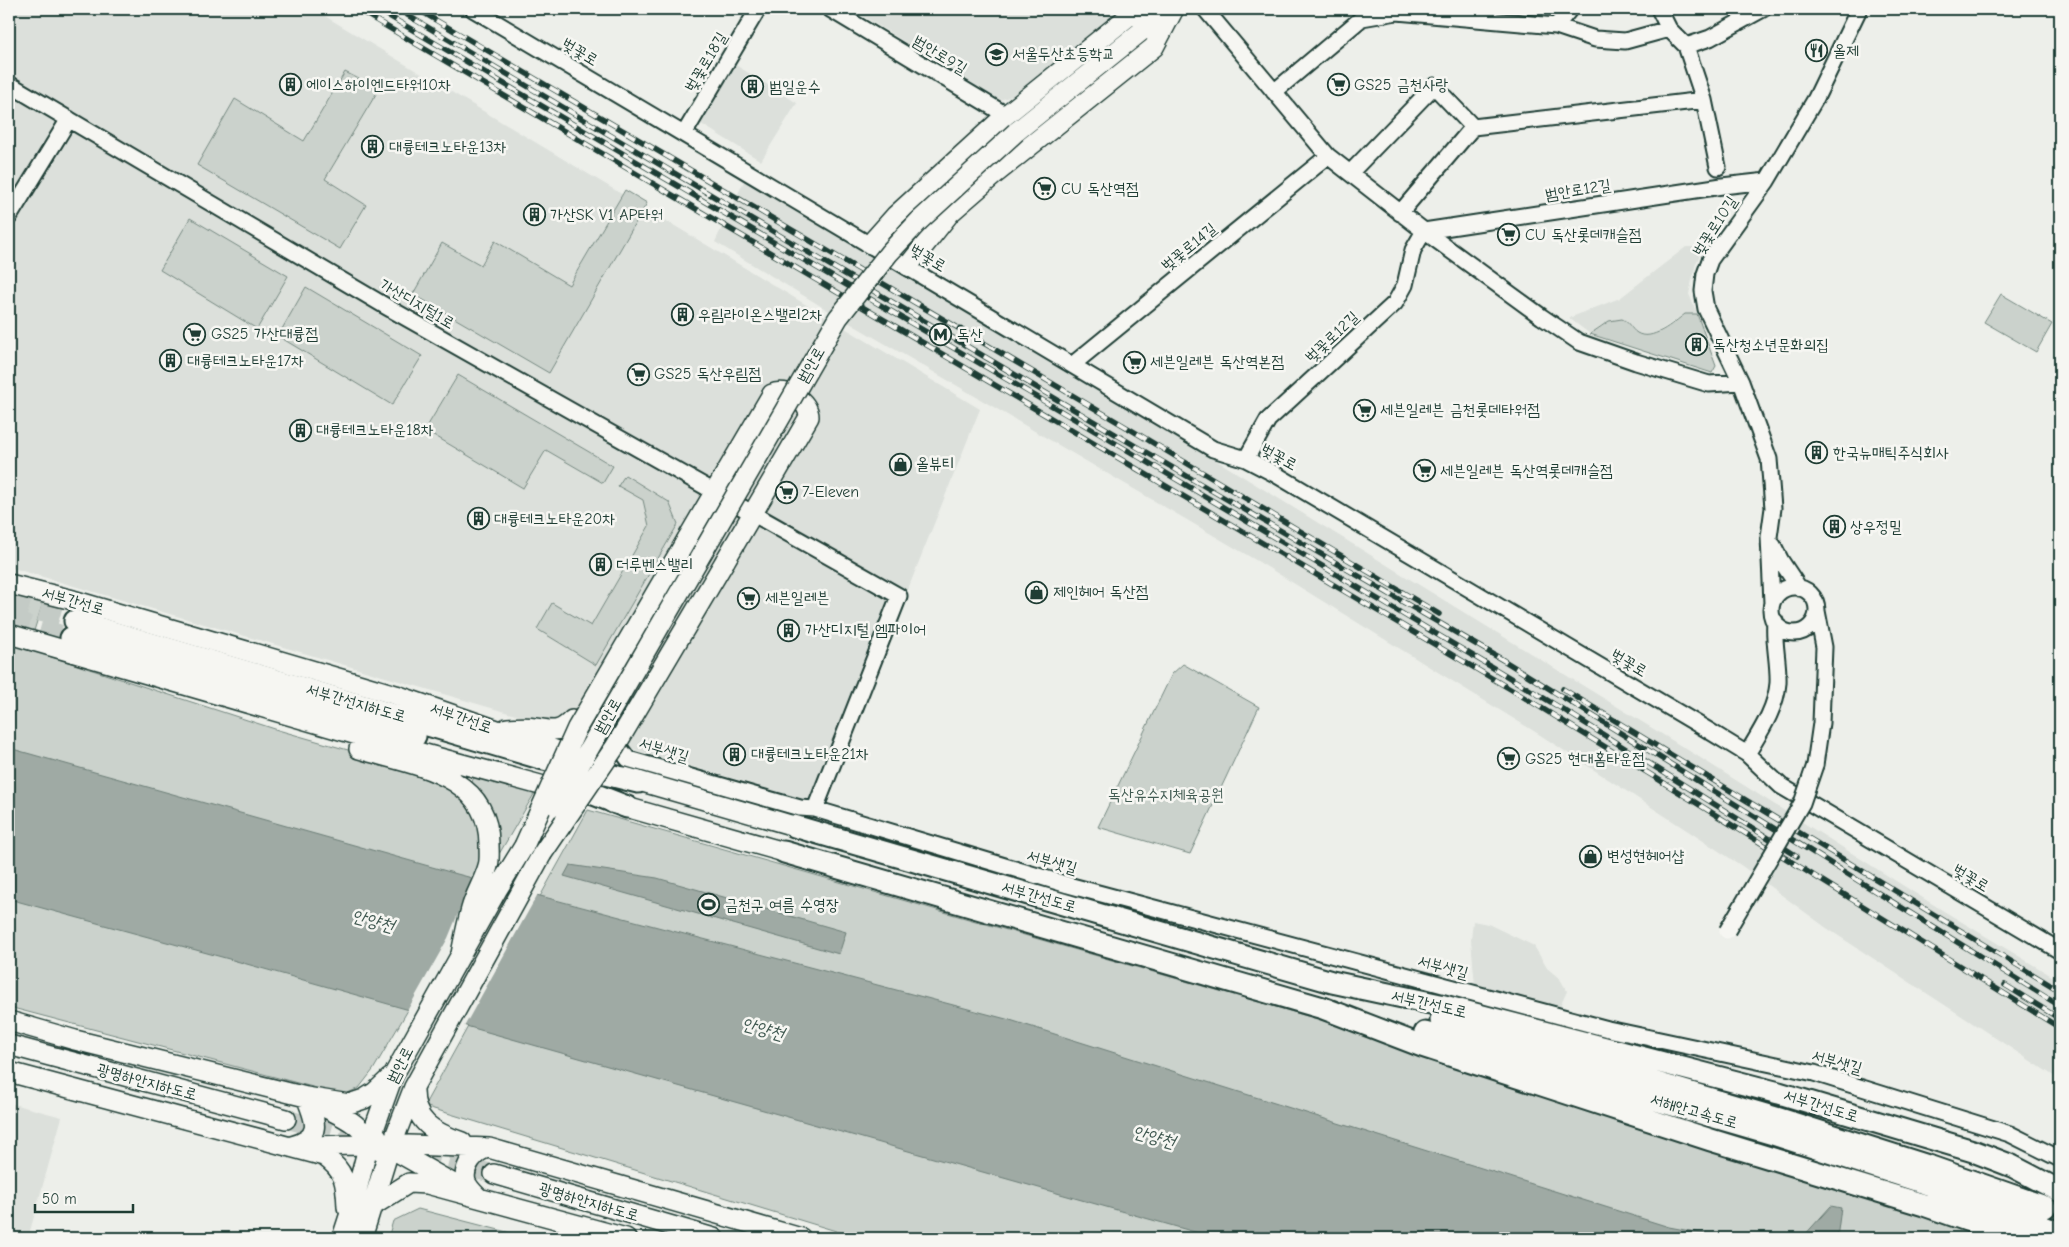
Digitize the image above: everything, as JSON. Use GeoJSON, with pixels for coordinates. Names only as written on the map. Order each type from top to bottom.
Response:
{"type":"FeatureCollection","features":[{"type":"Feature","properties":{"kind":"highway","name":"서부간선지하도로"},"geometry":{"type":"LineString","coordinates":[[626,807],[538,772],[73,630],[540,758],[638,782]]}},
{"type":"Feature","properties":{"kind":"highway","name":"서부간선도로"},"geometry":{"type":"LineString","coordinates":[[794,826],[1332,982],[1440,1006],[1779,1093],[1973,1151],[2012,1166],[2060,1191]]}},
{"type":"Feature","properties":{"kind":"highway","name":"서부간선도로"},"geometry":{"type":"LineString","coordinates":[[784,852],[1322,1008],[1422,1046],[1711,1140],[1924,1205],[2009,1235]]}},
{"type":"Feature","properties":{"kind":"highway","name":"서해안고속도로"},"geometry":{"type":"LineString","coordinates":[[1332,982],[1434,1018],[1783,1120],[1931,1167],[2045,1207]]}},
{"type":"Feature","properties":{"kind":"highway","name":"서해안고속도로"},"geometry":{"type":"LineString","coordinates":[[1322,1008],[1431,1034],[1773,1134],[1922,1182],[2060,1232]]}},
{"type":"Feature","properties":{"kind":"main road"},"geometry":{"type":"LineString","coordinates":[[870,244],[895,216],[1006,115],[1129,16],[1155,9]]}},
{"type":"Feature","properties":{"kind":"main road","name":"범안로"},"geometry":{"type":"LineString","coordinates":[[344,1230],[377,1148],[384,1100],[393,1076],[524,846],[556,806],[838,318],[918,221],[1016,132],[1169,9]]}},
{"type":"Feature","properties":{"kind":"main road"},"geometry":{"type":"LineString","coordinates":[[908,266],[950,213],[1154,47],[1174,9]]}},
{"type":"Feature","properties":{"kind":"main road"},"geometry":{"type":"LineString","coordinates":[[524,846],[577,728],[772,394],[780,391],[786,392],[803,402],[809,410],[809,417],[615,747],[542,854]]}},
{"type":"Feature","properties":{"kind":"main road","name":"서부간선로"},"geometry":{"type":"LineString","coordinates":[[13,584],[387,693],[555,749],[638,782],[794,826]]}},
{"type":"Feature","properties":{"kind":"main road"},"geometry":{"type":"LineString","coordinates":[[9,634],[531,784],[626,807],[784,852]]}},
{"type":"Feature","properties":{"kind":"main road"},"geometry":{"type":"LineString","coordinates":[[93,659],[116,670],[272,722],[440,774],[458,783],[472,794],[481,807],[489,832],[489,865],[471,908],[461,954]]}},
{"type":"Feature","properties":{"kind":"main road"},"geometry":{"type":"LineString","coordinates":[[492,729],[534,727],[555,731],[564,728],[572,720]]}},
{"type":"Feature","properties":{"kind":"main road","name":"범안로"},"geometry":{"type":"LineString","coordinates":[[362,1238],[380,1176],[377,1148],[402,1117],[414,1087],[542,854],[556,806]]}},
{"type":"Feature","properties":{"kind":"main road"},"geometry":{"type":"LineString","coordinates":[[9,1022],[306,1097],[349,1104],[364,1099],[375,1092],[393,1076]]}},
{"type":"Feature","properties":{"kind":"main road","name":"광명하안지하도로"},"geometry":{"type":"LineString","coordinates":[[9,1045],[286,1119]]}},
{"type":"Feature","properties":{"kind":"main road"},"geometry":{"type":"LineString","coordinates":[[9,1072],[324,1156],[335,1164],[341,1172],[346,1191],[344,1230]]}},
{"type":"Feature","properties":{"kind":"main road"},"geometry":{"type":"LineString","coordinates":[[414,1087],[414,1102],[419,1114],[432,1130],[483,1148],[801,1238]]}},
{"type":"Feature","properties":{"kind":"main road"},"geometry":{"type":"LineString","coordinates":[[291,1146],[304,1143],[314,1130],[314,1116],[306,1097]]}},
{"type":"Feature","properties":{"kind":"main road"},"geometry":{"type":"LineString","coordinates":[[306,1097],[353,1122],[377,1148]]}},
{"type":"Feature","properties":{"kind":"main road"},"geometry":{"type":"LineString","coordinates":[[291,1146],[357,1145],[399,1153],[479,1198]]}},
{"type":"Feature","properties":{"kind":"main road"},"geometry":{"type":"LineString","coordinates":[[377,1148],[483,1148]]}},
{"type":"Feature","properties":{"kind":"main road"},"geometry":{"type":"LineString","coordinates":[[479,1198],[467,1183],[467,1169],[476,1153],[483,1148]]}},
{"type":"Feature","properties":{"kind":"main road","name":"광명하안지하도로"},"geometry":{"type":"LineString","coordinates":[[494,1174],[714,1238]]}},
{"type":"Feature","properties":{"kind":"main road"},"geometry":{"type":"LineString","coordinates":[[371,1207],[409,1183],[427,1184],[626,1238]]}},
{"type":"Feature","properties":{"kind":"street","name":"벚꽃로"},"geometry":{"type":"LineString","coordinates":[[473,9],[1213,449],[1246,459],[1284,479],[1747,754],[1781,786],[2060,951]]}},
{"type":"Feature","properties":{"kind":"street","name":"벚꽃로18길"},"geometry":{"type":"LineString","coordinates":[[684,134],[758,9]]}},
{"type":"Feature","properties":{"kind":"street","name":"범안로9길"},"geometry":{"type":"LineString","coordinates":[[830,9],[1006,115]]}},
{"type":"Feature","properties":{"kind":"street"},"geometry":{"type":"LineString","coordinates":[[1205,9],[1328,156],[1400,213],[1542,318],[1579,342],[1636,362],[1709,384],[1741,382]]}},
{"type":"Feature","properties":{"kind":"street"},"geometry":{"type":"LineString","coordinates":[[1556,26],[1570,9]]}},
{"type":"Feature","properties":{"kind":"street"},"geometry":{"type":"LineString","coordinates":[[1659,9],[1669,28],[1686,46],[1704,100],[1718,167]]}},
{"type":"Feature","properties":{"kind":"street"},"geometry":{"type":"LineString","coordinates":[[1686,46],[1710,38],[1763,9]]}},
{"type":"Feature","properties":{"kind":"street","name":"벚꽃로10길"},"geometry":{"type":"LineString","coordinates":[[1747,754],[1768,717],[1777,696],[1777,657],[1774,634],[1775,621],[1772,612],[1769,537],[1773,508],[1769,459],[1741,382],[1706,308],[1703,291],[1705,274],[1710,260],[1767,181],[1816,98],[1859,9]]}},
{"type":"Feature","properties":{"kind":"street"},"geometry":{"type":"LineString","coordinates":[[1274,92],[1362,18],[1397,12],[1529,16],[1595,39],[1625,41],[1669,28]]}},
{"type":"Feature","properties":{"kind":"street","name":"가산디지털1로"},"geometry":{"type":"LineString","coordinates":[[9,84],[386,307],[753,513]]}},
{"type":"Feature","properties":{"kind":"street"},"geometry":{"type":"LineString","coordinates":[[1350,174],[1434,86],[1473,128]]}},
{"type":"Feature","properties":{"kind":"street"},"geometry":{"type":"LineString","coordinates":[[1400,213],[1473,128],[1704,100]]}},
{"type":"Feature","properties":{"kind":"street"},"geometry":{"type":"LineString","coordinates":[[9,217],[68,119]]}},
{"type":"Feature","properties":{"kind":"street","name":"벚꽃로14길"},"geometry":{"type":"LineString","coordinates":[[1072,365],[1328,156]]}},
{"type":"Feature","properties":{"kind":"street","name":"범안로12길"},"geometry":{"type":"LineString","coordinates":[[1424,231],[1722,186],[1767,181]]}},
{"type":"Feature","properties":{"kind":"street","name":"벚꽃로12길"},"geometry":{"type":"LineString","coordinates":[[1246,459],[1268,420],[1394,302],[1405,285],[1413,250],[1424,231]]}},
{"type":"Feature","properties":{"kind":"street"},"geometry":{"type":"LineString","coordinates":[[753,513],[898,596],[815,809]]}},
{"type":"Feature","properties":{"kind":"street"},"geometry":{"type":"LineString","coordinates":[[1769,537],[1781,561],[1799,588]]}},
{"type":"Feature","properties":{"kind":"street"},"geometry":{"type":"LineString","coordinates":[[1727,931],[1802,803],[1815,765],[1821,723],[1824,647],[1816,603],[1806,590],[1791,587],[1781,591],[1772,603]]}},
{"type":"Feature","properties":{"kind":"street"},"geometry":{"type":"LineString","coordinates":[[1777,657],[1790,637],[1806,628],[1817,611]]}},
{"type":"Feature","properties":{"kind":"street"},"geometry":{"type":"LineString","coordinates":[[1775,621],[1787,631],[1806,628]]}},
{"type":"Feature","properties":{"kind":"street"},"geometry":{"type":"LineString","coordinates":[[1806,628],[1824,647]]}},
{"type":"Feature","properties":{"kind":"street","name":"서부샛길"},"geometry":{"type":"LineString","coordinates":[[572,720],[610,735],[628,759],[800,808],[815,809],[1068,885],[1512,1004],[1608,1029],[1814,1073],[2010,1134],[2060,1159]]}},
{"type":"Feature","properties":{"kind":"shaded area"},"geometry":{"type":"Polygon","coordinates":[[[9,9],[313,9],[980,409],[846,744],[827,806],[9,567],[9,9]]]}},
{"type":"Feature","properties":{"kind":"shaded area","name":"서울두산초등학교"},"geometry":{"type":"Polygon","coordinates":[[[857,9],[1124,9],[1012,96],[1000,100],[856,12],[857,9]]]}},
{"type":"Feature","properties":{"kind":"shaded area"},"geometry":{"type":"Polygon","coordinates":[[[734,64],[797,103],[761,161],[698,122],[734,64]]]}},
{"type":"Feature","properties":{"kind":"shaded area"},"geometry":{"type":"Polygon","coordinates":[[[745,179],[1167,430],[1691,752],[1942,910],[2060,981],[2060,1080],[1828,929],[1742,866],[1537,733],[1259,562],[829,311],[715,242],[745,179]]]}},
{"type":"Feature","properties":{"kind":"shaded area"},"geometry":{"type":"Polygon","coordinates":[[[1686,247],[1704,247],[1696,263],[1689,294],[1697,314],[1685,314],[1656,333],[1646,336],[1637,333],[1626,321],[1602,325],[1590,334],[1569,318],[1620,298],[1686,247]]]}},
{"type":"Feature","properties":{"kind":"shaded area"},"geometry":{"type":"Polygon","coordinates":[[[1473,921],[1488,924],[1534,946],[1547,968],[1560,979],[1567,991],[1559,1009],[1475,986],[1471,940],[1473,921]]]}},
{"type":"Feature","properties":{"kind":"shaded area"},"geometry":{"type":"Polygon","coordinates":[[[9,1103],[62,1117],[28,1238],[9,1238],[9,1103]]]}},
{"type":"Feature","properties":{"kind":"green space"},"geometry":{"type":"Polygon","coordinates":[[[345,72],[379,89],[325,179],[366,205],[340,249],[197,165],[235,99],[304,141],[345,72]]]}},
{"type":"Feature","properties":{"kind":"green space"},"geometry":{"type":"Polygon","coordinates":[[[625,190],[647,203],[549,373],[413,294],[442,243],[481,265],[495,241],[569,285],[625,190]]]}},
{"type":"Feature","properties":{"kind":"green space"},"geometry":{"type":"Polygon","coordinates":[[[190,218],[288,276],[257,329],[160,270],[190,218]]]}},
{"type":"Feature","properties":{"kind":"green space"},"geometry":{"type":"Polygon","coordinates":[[[306,287],[422,356],[392,405],[278,336],[306,287]]]}},
{"type":"Feature","properties":{"kind":"green space"},"geometry":{"type":"Polygon","coordinates":[[[2001,294],[2052,324],[2036,352],[1984,322],[2001,294]]]}},
{"type":"Feature","properties":{"kind":"green space"},"geometry":{"type":"Polygon","coordinates":[[[1685,314],[1697,314],[1716,366],[1712,373],[1590,334],[1609,321],[1622,319],[1637,333],[1649,335],[1662,330],[1685,314]]]}},
{"type":"Feature","properties":{"kind":"green space"},"geometry":{"type":"Polygon","coordinates":[[[458,375],[613,466],[603,483],[546,450],[523,488],[425,430],[458,375]]]}},
{"type":"Feature","properties":{"kind":"green space"},"geometry":{"type":"Polygon","coordinates":[[[625,475],[669,502],[678,524],[596,665],[537,629],[552,603],[591,626],[649,526],[643,500],[618,486],[625,475]]]}},
{"type":"Feature","properties":{"kind":"green space"},"geometry":{"type":"Polygon","coordinates":[[[9,591],[44,599],[33,634],[9,626],[9,591]]]}},
{"type":"Feature","properties":{"kind":"green space"},"geometry":{"type":"Polygon","coordinates":[[[9,643],[278,730],[439,776],[472,782],[475,774],[537,789],[373,1070],[359,1088],[343,1095],[9,1007],[9,643]]]}},
{"type":"Feature","properties":{"kind":"green space","name":"독산유수지체육공원"},"geometry":{"type":"Polygon","coordinates":[[[1183,664],[1259,707],[1190,854],[1098,827],[1172,674],[1183,664]]]}},
{"type":"Feature","properties":{"kind":"green space"},"geometry":{"type":"Polygon","coordinates":[[[588,810],[1349,1028],[1988,1238],[859,1238],[424,1106],[588,810]]]}},
{"type":"Feature","properties":{"kind":"green space"},"geometry":{"type":"Polygon","coordinates":[[[418,1209],[530,1238],[388,1238],[393,1221],[418,1209]]]}},
{"type":"Feature","properties":{"kind":"water","name":"안양천"},"geometry":{"type":"Polygon","coordinates":[[[9,748],[457,874],[1010,1020],[1669,1227],[1727,1238],[1216,1238],[229,959],[9,899],[9,748]]]}},
{"type":"Feature","properties":{"kind":"water","name":"금천구 여름 수영장"},"geometry":{"type":"Polygon","coordinates":[[[570,865],[657,878],[846,932],[839,954],[564,876],[570,865]]]}},
{"type":"Feature","properties":{"kind":"water"},"geometry":{"type":"Polygon","coordinates":[[[1831,1206],[1841,1208],[1837,1238],[1802,1238],[1831,1206]]]}},
{"type":"Feature","properties":{"kind":"pier"},"geometry":{"type":"Polygon","coordinates":[[[474,875],[539,892],[464,1027],[407,1011],[448,938],[474,875]]]}},
{"type":"Feature","properties":{"kind":"tunnel"},"geometry":{"type":"LineString","coordinates":[[9,602],[75,621]]}},
{"type":"Feature","properties":{"kind":"tunnel"},"geometry":{"type":"LineString","coordinates":[[9,621],[71,638]]}},
{"type":"Feature","properties":{"kind":"tunnel"},"geometry":{"type":"LineString","coordinates":[[286,1119],[494,1174]]}},
{"type":"Feature","properties":{"kind":"tunnel"},"geometry":{"type":"LineString","coordinates":[[2045,1207],[2060,1213]]}},
{"type":"Feature","properties":{"kind":"railway"},"geometry":{"type":"LineString","coordinates":[[357,9],[1517,693],[2060,1028]]}},
{"type":"Feature","properties":{"kind":"railway"},"geometry":{"type":"LineString","coordinates":[[377,9],[1139,457],[1564,710],[1797,856]]}},
{"type":"Feature","properties":{"kind":"railway"},"geometry":{"type":"LineString","coordinates":[[397,9],[1144,451],[1503,660],[2060,1006]]}},
{"type":"Feature","properties":{"kind":"railway"},"geometry":{"type":"LineString","coordinates":[[417,9],[1133,431],[1439,614]]}},
{"type":"Feature","properties":{"kind":"railway"},"geometry":{"type":"LineString","coordinates":[[1563,689],[2060,991]]}},
{"type":"Feature","properties":{"kind":"railway"},"geometry":{"type":"LineString","coordinates":[[2005,985],[2060,1019]]}},
{"type":"Feature","properties":{"kind":"place","name":"올제"},"geometry":{"type":"Point","coordinates":[1817,51]}},
{"type":"Feature","properties":{"kind":"place","name":"서울두산초등학교"},"geometry":{"type":"Point","coordinates":[996,54]}},
{"type":"Feature","properties":{"kind":"place","name":"에이스하이엔드타워10차"},"geometry":{"type":"Point","coordinates":[290,85]}},
{"type":"Feature","properties":{"kind":"place","name":"GS25 금천사랑"},"geometry":{"type":"Point","coordinates":[1338,85]}},
{"type":"Feature","properties":{"kind":"place","name":"범일운수"},"geometry":{"type":"Point","coordinates":[753,87]}},
{"type":"Feature","properties":{"kind":"place","name":"대륭테크노타운13차"},"geometry":{"type":"Point","coordinates":[373,147]}},
{"type":"Feature","properties":{"kind":"place","name":"CU 독산역점"},"geometry":{"type":"Point","coordinates":[1045,189]}},
{"type":"Feature","properties":{"kind":"place","name":"가산SK V1 AP타워"},"geometry":{"type":"Point","coordinates":[534,215]}},
{"type":"Feature","properties":{"kind":"place","name":"CU 독산롯데캐슬점"},"geometry":{"type":"Point","coordinates":[1509,235]}},
{"type":"Feature","properties":{"kind":"place","name":"우림라이온스밸리2차"},"geometry":{"type":"Point","coordinates":[682,315]}},
{"type":"Feature","properties":{"kind":"place","name":"GS25 가산대륭점"},"geometry":{"type":"Point","coordinates":[195,334]}},
{"type":"Feature","properties":{"kind":"place","name":"독산"},"geometry":{"type":"Point","coordinates":[941,335]}},
{"type":"Feature","properties":{"kind":"place","name":"독산청소년문화의집"},"geometry":{"type":"Point","coordinates":[1697,345]}},
{"type":"Feature","properties":{"kind":"place","name":"대륭테크노타운17차"},"geometry":{"type":"Point","coordinates":[171,361]}},
{"type":"Feature","properties":{"kind":"place","name":"세븐일레븐 독산역본점"},"geometry":{"type":"Point","coordinates":[1134,362]}},
{"type":"Feature","properties":{"kind":"place","name":"GS25 독산우림점"},"geometry":{"type":"Point","coordinates":[638,374]}},
{"type":"Feature","properties":{"kind":"place","name":"세븐일레븐 금천롯데타워점"},"geometry":{"type":"Point","coordinates":[1364,410]}},
{"type":"Feature","properties":{"kind":"place","name":"대륭테크노타운18차"},"geometry":{"type":"Point","coordinates":[300,430]}},
{"type":"Feature","properties":{"kind":"place","name":"한국뉴매틱주식회사"},"geometry":{"type":"Point","coordinates":[1817,453]}},
{"type":"Feature","properties":{"kind":"place","name":"올뷰티"},"geometry":{"type":"Point","coordinates":[900,464]}},
{"type":"Feature","properties":{"kind":"place","name":"세븐일레븐 독산역롯데캐슬점"},"geometry":{"type":"Point","coordinates":[1424,471]}},
{"type":"Feature","properties":{"kind":"place","name":"7-Eleven"},"geometry":{"type":"Point","coordinates":[786,492]}},
{"type":"Feature","properties":{"kind":"place","name":"대륭테크노타운20차"},"geometry":{"type":"Point","coordinates":[478,519]}},
{"type":"Feature","properties":{"kind":"place","name":"상우정밀"},"geometry":{"type":"Point","coordinates":[1834,527]}},
{"type":"Feature","properties":{"kind":"place","name":"더루벤스밸리"},"geometry":{"type":"Point","coordinates":[600,565]}},
{"type":"Feature","properties":{"kind":"place","name":"제인헤어 독산점"},"geometry":{"type":"Point","coordinates":[1037,592]}},
{"type":"Feature","properties":{"kind":"place","name":"세븐일레븐"},"geometry":{"type":"Point","coordinates":[749,598]}},
{"type":"Feature","properties":{"kind":"place","name":"가산디지털 엠파이어"},"geometry":{"type":"Point","coordinates":[789,630]}},
{"type":"Feature","properties":{"kind":"place","name":"대륭테크노타운21차"},"geometry":{"type":"Point","coordinates":[735,754]}},
{"type":"Feature","properties":{"kind":"place","name":"GS25 현대홈타운점"},"geometry":{"type":"Point","coordinates":[1509,759]}},
{"type":"Feature","properties":{"kind":"place","name":"변성현헤어샵"},"geometry":{"type":"Point","coordinates":[1591,856]}},
{"type":"Feature","properties":{"kind":"place","name":"금천구 여름 수영장"},"geometry":{"type":"Point","coordinates":[709,905]}}]}
